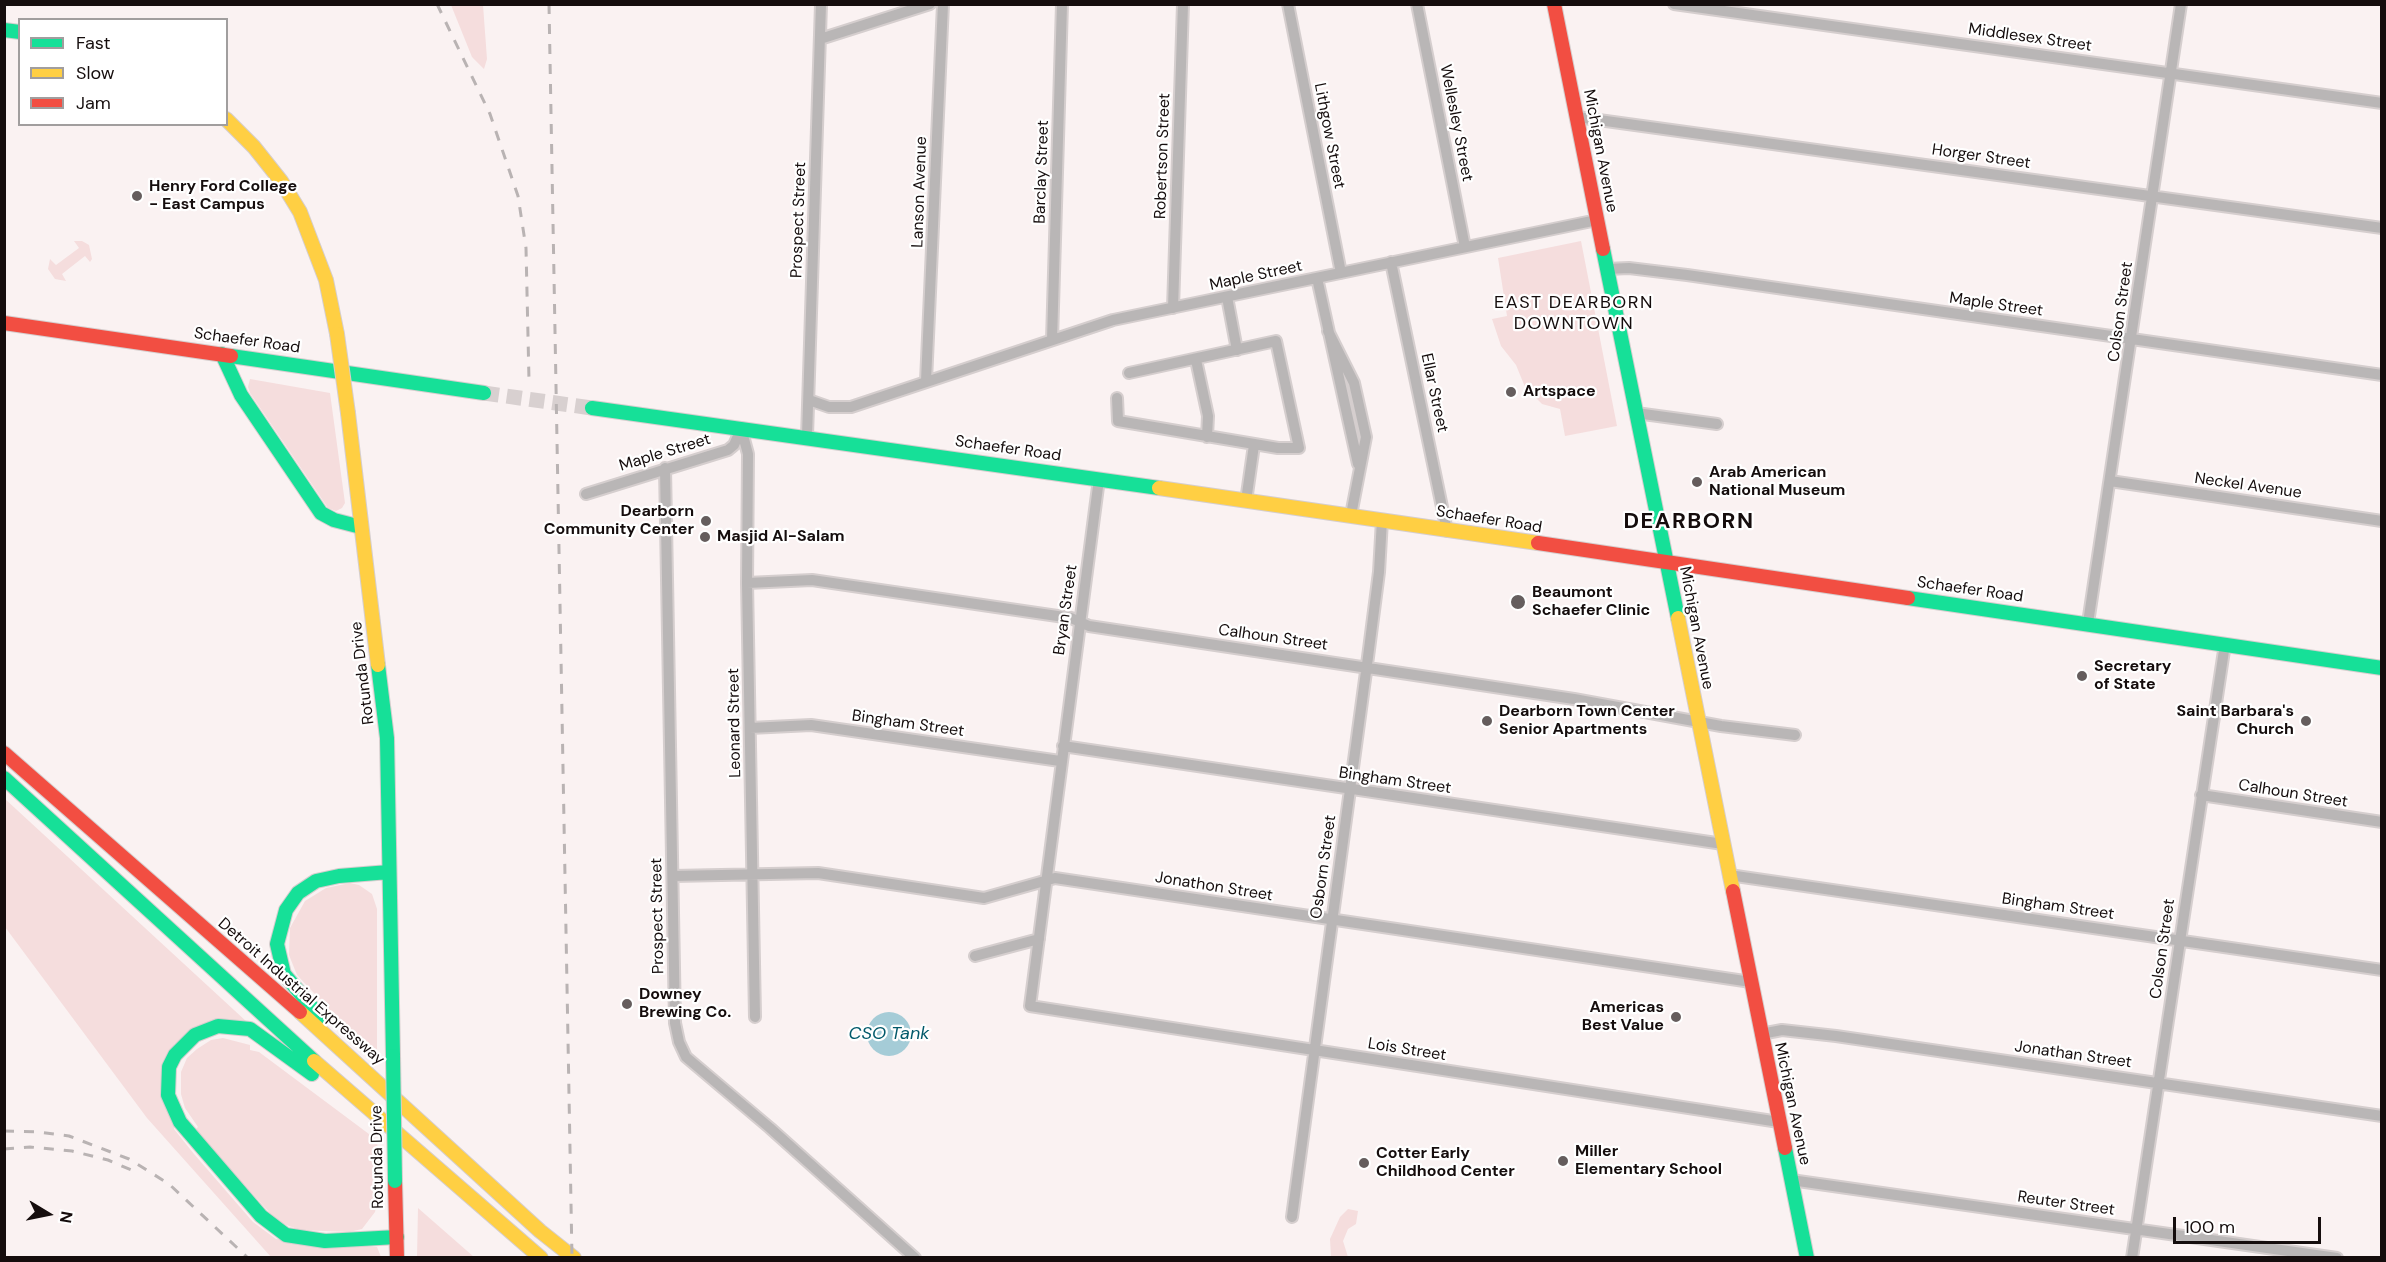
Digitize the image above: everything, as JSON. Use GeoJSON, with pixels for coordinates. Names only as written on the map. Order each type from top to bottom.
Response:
{"type":"FeatureCollection","features":[{"type":"Feature","properties":{"kind":"main road","name":"Michigan Avenue"},"geometry":{"type":"LineString","coordinates":[[1554,4],[1807,1257]]}},
{"type":"Feature","properties":{"kind":"main road","name":"Rotunda Drive"},"geometry":{"type":"LineString","coordinates":[[228,121],[254,147],[300,212],[315,246],[326,280],[337,334],[387,738],[397,1257]]}},
{"type":"Feature","properties":{"kind":"main road","name":"Schaefer Road"},"geometry":{"type":"LineString","coordinates":[[4,323],[484,393]]}},
{"type":"Feature","properties":{"kind":"main road"},"geometry":{"type":"LineString","coordinates":[[222,354],[241,395],[321,513],[334,520],[361,527]]}},
{"type":"Feature","properties":{"kind":"main road","name":"Schaefer Road"},"geometry":{"type":"LineString","coordinates":[[592,408],[807,436],[1351,515],[2382,668]]}},
{"type":"Feature","properties":{"kind":"main road","name":"Detroit Industrial Expressway"},"geometry":{"type":"LineString","coordinates":[[4,753],[348,1054],[540,1231],[574,1257]]}},
{"type":"Feature","properties":{"kind":"main road"},"geometry":{"type":"LineString","coordinates":[[4,778],[365,1108],[541,1257]]}},
{"type":"Feature","properties":{"kind":"main road"},"geometry":{"type":"LineString","coordinates":[[348,1054],[313,1007],[284,974],[278,952],[278,934],[281,921],[291,902],[298,893],[316,881],[339,876],[389,872]]}},
{"type":"Feature","properties":{"kind":"main road"},"geometry":{"type":"LineString","coordinates":[[365,1108],[249,1029],[238,1026],[218,1026],[195,1035],[175,1055],[167,1081],[171,1108],[180,1122],[261,1216],[274,1227],[286,1235],[314,1240],[397,1237]]}},
{"type":"Feature","properties":{"kind":"street","name":"Prospect Street"},"geometry":{"type":"LineString","coordinates":[[807,436],[821,4]]}},
{"type":"Feature","properties":{"kind":"street"},"geometry":{"type":"LineString","coordinates":[[820,39],[930,4]]}},
{"type":"Feature","properties":{"kind":"street","name":"Lanson Avenue"},"geometry":{"type":"LineString","coordinates":[[926,381],[943,4]]}},
{"type":"Feature","properties":{"kind":"street","name":"Barclay Street"},"geometry":{"type":"LineString","coordinates":[[1052,340],[1062,4]]}},
{"type":"Feature","properties":{"kind":"street","name":"Robertson Street"},"geometry":{"type":"LineString","coordinates":[[1173,308],[1183,4]]}},
{"type":"Feature","properties":{"kind":"street","name":"Lithgow Street"},"geometry":{"type":"LineString","coordinates":[[1288,4],[1341,273]]}},
{"type":"Feature","properties":{"kind":"street","name":"Wellesley Street"},"geometry":{"type":"LineString","coordinates":[[1417,4],[1466,247]]}},
{"type":"Feature","properties":{"kind":"street","name":"Middlesex Street"},"geometry":{"type":"LineString","coordinates":[[1674,4],[2382,103]]}},
{"type":"Feature","properties":{"kind":"street","name":"Colson Street"},"geometry":{"type":"LineString","coordinates":[[2088,623],[2181,4]]}},
{"type":"Feature","properties":{"kind":"street","name":"Horger Street"},"geometry":{"type":"LineString","coordinates":[[1577,117],[2382,228]]}},
{"type":"Feature","properties":{"kind":"street","name":"Maple Street"},"geometry":{"type":"LineString","coordinates":[[809,400],[829,407],[851,407],[1113,320],[1597,220]]}},
{"type":"Feature","properties":{"kind":"street","name":"Ellar Street"},"geometry":{"type":"LineString","coordinates":[[1391,262],[1447,531]]}},
{"type":"Feature","properties":{"kind":"street","name":"Maple Street"},"geometry":{"type":"LineString","coordinates":[[1607,269],[1629,268],[1687,275],[2382,375]]}},
{"type":"Feature","properties":{"kind":"street"},"geometry":{"type":"LineString","coordinates":[[1317,278],[1347,404],[1359,467],[1351,515]]}},
{"type":"Feature","properties":{"kind":"street"},"geometry":{"type":"LineString","coordinates":[[1227,297],[1237,350]]}},
{"type":"Feature","properties":{"kind":"street"},"geometry":{"type":"LineString","coordinates":[[1117,398],[1118,421],[1254,445],[1299,448],[1276,341],[1129,374]]}},
{"type":"Feature","properties":{"kind":"street"},"geometry":{"type":"LineString","coordinates":[[1196,360],[1208,416],[1207,436]]}},
{"type":"Feature","properties":{"kind":"street"},"geometry":{"type":"LineString","coordinates":[[1636,413],[1717,424]]}},
{"type":"Feature","properties":{"kind":"street","name":"Maple Street"},"geometry":{"type":"LineString","coordinates":[[586,494],[728,450],[734,445],[741,428]]}},
{"type":"Feature","properties":{"kind":"street","name":"Leonard Street"},"geometry":{"type":"LineString","coordinates":[[741,428],[748,454],[747,583],[755,1017]]}},
{"type":"Feature","properties":{"kind":"street"},"geometry":{"type":"LineString","coordinates":[[1246,501],[1254,445]]}},
{"type":"Feature","properties":{"kind":"street","name":"Prospect Street"},"geometry":{"type":"LineString","coordinates":[[665,468],[675,1023],[679,1042],[685,1056],[915,1257]]}},
{"type":"Feature","properties":{"kind":"street","name":"Bryan Street"},"geometry":{"type":"LineString","coordinates":[[1060,761],[1099,479]]}},
{"type":"Feature","properties":{"kind":"street","name":"Neckel Avenue"},"geometry":{"type":"LineString","coordinates":[[2110,481],[2382,521]]}},
{"type":"Feature","properties":{"kind":"street","name":"Osborn Street"},"geometry":{"type":"LineString","coordinates":[[1292,1217],[1379,572],[1382,520]]}},
{"type":"Feature","properties":{"kind":"street","name":"Calhoun Street"},"geometry":{"type":"LineString","coordinates":[[747,583],[812,580],[1071,618],[1089,626],[1795,735]]}},
{"type":"Feature","properties":{"kind":"street","name":"Colson Street"},"geometry":{"type":"LineString","coordinates":[[2132,1257],[2225,644]]}},
{"type":"Feature","properties":{"kind":"street","name":"Bingham Street"},"geometry":{"type":"LineString","coordinates":[[750,728],[811,726],[1060,761]]}},
{"type":"Feature","properties":{"kind":"street","name":"Bingham Street"},"geometry":{"type":"LineString","coordinates":[[1063,746],[1723,844]]}},
{"type":"Feature","properties":{"kind":"street"},"geometry":{"type":"LineString","coordinates":[[975,956],[1039,939],[1060,761]]}},
{"type":"Feature","properties":{"kind":"street","name":"Calhoun Street"},"geometry":{"type":"LineString","coordinates":[[2201,795],[2382,822]]}},
{"type":"Feature","properties":{"kind":"street","name":"Jonathon Street"},"geometry":{"type":"LineString","coordinates":[[673,876],[818,873],[984,898],[1034,885],[1047,878],[1072,880],[1751,982]]}},
{"type":"Feature","properties":{"kind":"street","name":"Bingham Street"},"geometry":{"type":"LineString","coordinates":[[1729,875],[2382,970]]}},
{"type":"Feature","properties":{"kind":"street","name":"Lois Street"},"geometry":{"type":"LineString","coordinates":[[1039,939],[1030,1006],[1779,1122]]}},
{"type":"Feature","properties":{"kind":"street","name":"Jonathan Street"},"geometry":{"type":"LineString","coordinates":[[1761,1034],[1782,1030],[1836,1036],[2382,1116]]}},
{"type":"Feature","properties":{"kind":"street","name":"Reuter Street"},"geometry":{"type":"LineString","coordinates":[[1791,1180],[2337,1257]]}},
{"type":"Feature","properties":{"kind":"shaded area"},"geometry":{"type":"Polygon","coordinates":[[[451,5],[483,5],[487,59],[484,69],[472,57],[451,5]]]}},
{"type":"Feature","properties":{"kind":"shaded area"},"geometry":{"type":"Polygon","coordinates":[[[74,241],[82,241],[89,245],[92,259],[90,262],[85,256],[62,274],[66,281],[55,279],[48,269],[50,259],[56,265],[79,248],[74,241]]]}},
{"type":"Feature","properties":{"kind":"shaded area"},"geometry":{"type":"Polygon","coordinates":[[[1581,241],[1617,426],[1565,436],[1560,409],[1542,404],[1525,387],[1516,365],[1501,346],[1492,319],[1507,316],[1498,258],[1581,241]]]}},
{"type":"Feature","properties":{"kind":"shaded area"},"geometry":{"type":"Polygon","coordinates":[[[250,379],[330,393],[345,503],[342,508],[336,511],[328,508],[250,393],[248,387],[250,379]]]}},
{"type":"Feature","properties":{"kind":"shaded area"},"geometry":{"type":"Polygon","coordinates":[[[4,798],[247,1022],[174,1044],[174,1129],[194,1154],[253,1222],[276,1239],[377,1247],[381,1257],[271,1257],[147,1118],[5,927],[4,798]]]}},
{"type":"Feature","properties":{"kind":"shaded area"},"geometry":{"type":"Polygon","coordinates":[[[350,883],[359,885],[372,894],[377,909],[377,1060],[297,975],[289,955],[290,928],[305,901],[326,888],[350,883]]]}},
{"type":"Feature","properties":{"kind":"shaded area"},"geometry":{"type":"Polygon","coordinates":[[[223,1038],[250,1045],[250,1050],[259,1052],[377,1140],[379,1175],[382,1177],[375,1212],[362,1229],[349,1232],[300,1230],[278,1222],[195,1130],[198,1127],[185,1108],[181,1094],[181,1072],[187,1058],[197,1049],[211,1040],[223,1038]]]}},
{"type":"Feature","properties":{"kind":"shaded area"},"geometry":{"type":"Polygon","coordinates":[[[418,1208],[474,1257],[417,1257],[418,1208]]]}},
{"type":"Feature","properties":{"kind":"shaded area"},"geometry":{"type":"Polygon","coordinates":[[[1348,1209],[1358,1211],[1356,1224],[1348,1229],[1343,1241],[1348,1257],[1331,1257],[1330,1239],[1340,1217],[1348,1209]]]}},
{"type":"Feature","properties":{"kind":"water","name":"CSO Tank"},"geometry":{"type":"Polygon","coordinates":[[[889,1012],[905,1018],[911,1034],[905,1050],[889,1056],[873,1050],[867,1034],[873,1018],[889,1012]]]}},
{"type":"Feature","properties":{"kind":"tunnel"},"geometry":{"type":"LineString","coordinates":[[484,393],[592,408]]}},
{"type":"Feature","properties":{"kind":"railway"},"geometry":{"type":"LineString","coordinates":[[437,4],[490,114],[518,196],[526,248],[529,380]]}},
{"type":"Feature","properties":{"kind":"railway"},"geometry":{"type":"LineString","coordinates":[[549,4],[572,1258]]}},
{"type":"Feature","properties":{"kind":"railway"},"geometry":{"type":"LineString","coordinates":[[4,1131],[69,1136],[129,1159],[169,1184],[248,1258]]}},
{"type":"Feature","properties":{"kind":"railway"},"geometry":{"type":"LineString","coordinates":[[4,1149],[30,1147],[72,1151],[108,1160],[136,1172]]}},
{"type":"Feature","properties":{"kind":"traffic: fast"},"geometry":{"type":"LineString","coordinates":[[4,30],[18,32]]}},
{"type":"Feature","properties":{"kind":"traffic: fast"},"geometry":{"type":"LineString","coordinates":[[1603,249],[1678,618]]}},
{"type":"Feature","properties":{"kind":"traffic: fast"},"geometry":{"type":"LineString","coordinates":[[222,354],[241,395],[321,513],[334,520],[361,527]]}},
{"type":"Feature","properties":{"kind":"traffic: fast"},"geometry":{"type":"LineString","coordinates":[[231,356],[484,393]]}},
{"type":"Feature","properties":{"kind":"traffic: fast"},"geometry":{"type":"LineString","coordinates":[[592,408],[1159,488]]}},
{"type":"Feature","properties":{"kind":"traffic: fast"},"geometry":{"type":"LineString","coordinates":[[1908,598],[2382,668]]}},
{"type":"Feature","properties":{"kind":"traffic: fast"},"geometry":{"type":"LineString","coordinates":[[378,665],[387,738],[393,1056]]}},
{"type":"Feature","properties":{"kind":"traffic: fast"},"geometry":{"type":"LineString","coordinates":[[4,778],[314,1061]]}},
{"type":"Feature","properties":{"kind":"traffic: fast"},"geometry":{"type":"LineString","coordinates":[[321,1018],[284,974],[277,944],[286,910],[298,893],[316,881],[339,876],[389,872]]}},
{"type":"Feature","properties":{"kind":"traffic: fast"},"geometry":{"type":"LineString","coordinates":[[312,1074],[250,1029],[218,1026],[195,1035],[175,1055],[169,1067],[168,1095],[180,1122],[261,1216],[286,1235],[325,1241],[397,1237]]}},
{"type":"Feature","properties":{"kind":"traffic: fast"},"geometry":{"type":"LineString","coordinates":[[393,1056],[395,1181]]}},
{"type":"Feature","properties":{"kind":"traffic: fast"},"geometry":{"type":"LineString","coordinates":[[1785,1148],[1807,1258]]}},
{"type":"Feature","properties":{"kind":"traffic: slow"},"geometry":{"type":"LineString","coordinates":[[228,121],[254,147],[281,181],[300,212],[326,280],[337,334]]}},
{"type":"Feature","properties":{"kind":"traffic: slow"},"geometry":{"type":"LineString","coordinates":[[337,334],[348,413]]}},
{"type":"Feature","properties":{"kind":"traffic: slow"},"geometry":{"type":"LineString","coordinates":[[348,413],[378,665]]}},
{"type":"Feature","properties":{"kind":"traffic: slow"},"geometry":{"type":"LineString","coordinates":[[1159,488],[1538,543]]}},
{"type":"Feature","properties":{"kind":"traffic: slow"},"geometry":{"type":"LineString","coordinates":[[1678,618],[1733,891]]}},
{"type":"Feature","properties":{"kind":"traffic: slow"},"geometry":{"type":"LineString","coordinates":[[300,1012],[540,1231],[574,1258]]}},
{"type":"Feature","properties":{"kind":"traffic: slow"},"geometry":{"type":"LineString","coordinates":[[314,1061],[541,1258]]}},
{"type":"Feature","properties":{"kind":"traffic: jam"},"geometry":{"type":"LineString","coordinates":[[1554,4],[1603,249]]}},
{"type":"Feature","properties":{"kind":"traffic: jam"},"geometry":{"type":"LineString","coordinates":[[4,323],[231,356]]}},
{"type":"Feature","properties":{"kind":"traffic: jam"},"geometry":{"type":"LineString","coordinates":[[1538,543],[1908,598]]}},
{"type":"Feature","properties":{"kind":"traffic: jam"},"geometry":{"type":"LineString","coordinates":[[4,753],[300,1012]]}},
{"type":"Feature","properties":{"kind":"traffic: jam"},"geometry":{"type":"LineString","coordinates":[[1733,891],[1785,1148]]}},
{"type":"Feature","properties":{"kind":"traffic: jam"},"geometry":{"type":"LineString","coordinates":[[395,1181],[397,1258]]}},
{"type":"Feature","properties":{"kind":"place","name":"Henry Ford College - East Campus"},"geometry":{"type":"Point","coordinates":[137,196]}},
{"type":"Feature","properties":{"kind":"place","name":"Artspace"},"geometry":{"type":"Point","coordinates":[1511,392]}},
{"type":"Feature","properties":{"kind":"place","name":"Arab American National Museum"},"geometry":{"type":"Point","coordinates":[1697,482]}},
{"type":"Feature","properties":{"kind":"place","name":"Dearborn Community Center"},"geometry":{"type":"Point","coordinates":[706,521]}},
{"type":"Feature","properties":{"kind":"place","name":"Masjid Al-Salam"},"geometry":{"type":"Point","coordinates":[705,537]}},
{"type":"Feature","properties":{"kind":"place","name":"Beaumont Schaefer Clinic"},"geometry":{"type":"Point","coordinates":[1518,602]}},
{"type":"Feature","properties":{"kind":"place","name":"Secretary of State"},"geometry":{"type":"Point","coordinates":[2082,676]}},
{"type":"Feature","properties":{"kind":"place","name":"Dearborn Town Center Senior Apartments"},"geometry":{"type":"Point","coordinates":[1487,721]}},
{"type":"Feature","properties":{"kind":"place","name":"Saint Barbara's Church"},"geometry":{"type":"Point","coordinates":[2306,721]}},
{"type":"Feature","properties":{"kind":"place","name":"Downey Brewing Co."},"geometry":{"type":"Point","coordinates":[627,1004]}},
{"type":"Feature","properties":{"kind":"place","name":"Americas Best Value"},"geometry":{"type":"Point","coordinates":[1676,1017]}},
{"type":"Feature","properties":{"kind":"place","name":"Miller Elementary School"},"geometry":{"type":"Point","coordinates":[1563,1161]}},
{"type":"Feature","properties":{"kind":"place","name":"Cotter Early Childhood Center"},"geometry":{"type":"Point","coordinates":[1364,1163]}},
{"type":"Feature","properties":{"kind":"district","name":"EAST DEARBORN DOWNTOWN"},"geometry":{"type":"Point","coordinates":[1574,313]}},
{"type":"Feature","properties":{"kind":"district","name":"DEARBORN"},"geometry":{"type":"Point","coordinates":[1689,522]}}]}
